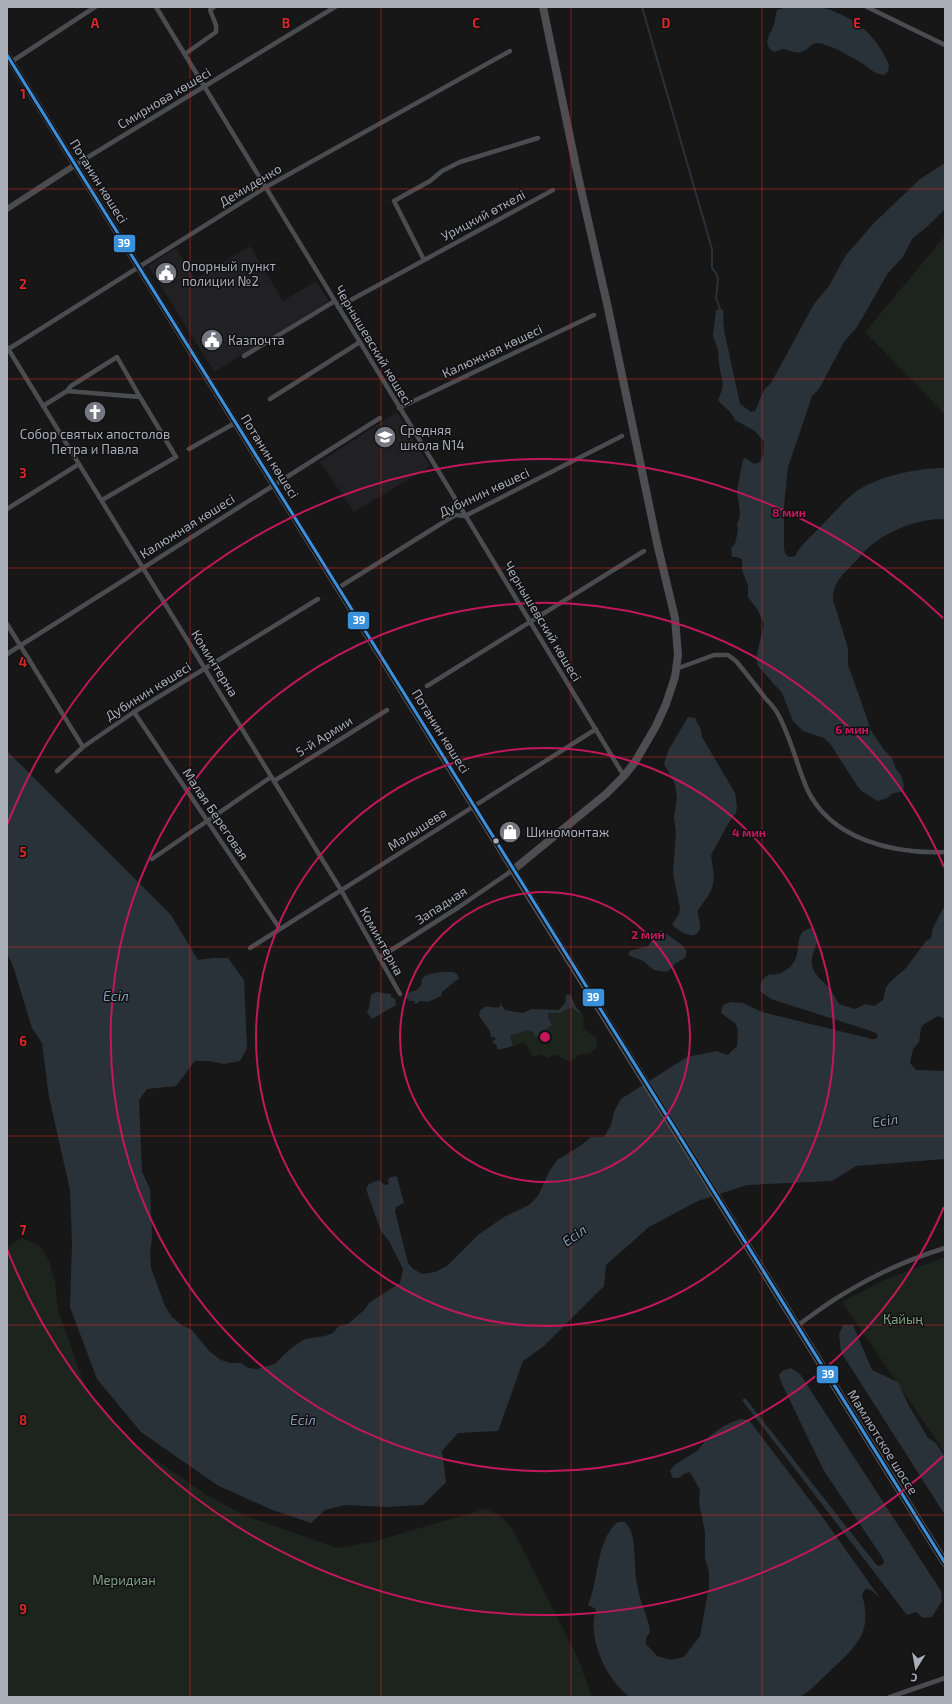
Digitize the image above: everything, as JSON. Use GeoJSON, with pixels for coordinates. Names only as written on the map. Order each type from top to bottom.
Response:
{"type":"FeatureCollection","features":[{"type":"Feature","properties":{"kind":"highway"},"geometry":{"type":"LineString","coordinates":[[513,870],[606,794],[624,776],[635,762],[656,726],[666,704],[676,669],[678,655],[674,618],[655,535],[608,308],[578,176],[543,7]]}},
{"type":"Feature","properties":{"kind":"highway","name":"Мамлютское шоссе"},"geometry":{"type":"LineString","coordinates":[[513,870],[945,1563]]}},
{"type":"Feature","properties":{"kind":"main road","name":"Потанин көшесі"},"geometry":{"type":"LineString","coordinates":[[7,55],[9,63],[139,267],[513,870]]}},
{"type":"Feature","properties":{"kind":"street"},"geometry":{"type":"LineString","coordinates":[[9,63],[94,7]]}},
{"type":"Feature","properties":{"kind":"street","name":"Чернышевский көшесі"},"geometry":{"type":"LineString","coordinates":[[156,7],[624,776]]}},
{"type":"Feature","properties":{"kind":"street"},"geometry":{"type":"LineString","coordinates":[[185,54],[215,35],[217,29],[210,12],[214,7]]}},
{"type":"Feature","properties":{"kind":"street","name":"Смирнова көшесі"},"geometry":{"type":"LineString","coordinates":[[7,209],[75,165],[334,7]]}},
{"type":"Feature","properties":{"kind":"street"},"geometry":{"type":"LineString","coordinates":[[868,7],[945,44]]}},
{"type":"Feature","properties":{"kind":"street","name":"Демиденко"},"geometry":{"type":"LineString","coordinates":[[8,348],[266,187],[510,50]]}},
{"type":"Feature","properties":{"kind":"street"},"geometry":{"type":"LineString","coordinates":[[424,260],[394,201],[430,181],[442,171],[460,162],[538,138]]}},
{"type":"Feature","properties":{"kind":"street","name":"Урицкий өткелі"},"geometry":{"type":"LineString","coordinates":[[338,306],[553,190]]}},
{"type":"Feature","properties":{"kind":"street"},"geometry":{"type":"LineString","coordinates":[[244,356],[335,301]]}},
{"type":"Feature","properties":{"kind":"street","name":"Калюжная көшесі"},"geometry":{"type":"LineString","coordinates":[[400,408],[594,315]]}},
{"type":"Feature","properties":{"kind":"street"},"geometry":{"type":"LineString","coordinates":[[270,399],[360,342]]}},
{"type":"Feature","properties":{"kind":"street","name":"Коминтерна"},"geometry":{"type":"LineString","coordinates":[[8,348],[341,890],[400,994]]}},
{"type":"Feature","properties":{"kind":"street"},"geometry":{"type":"LineString","coordinates":[[43,406],[67,391],[71,386],[117,357],[176,457],[102,500]]}},
{"type":"Feature","properties":{"kind":"street"},"geometry":{"type":"LineString","coordinates":[[67,391],[140,397]]}},
{"type":"Feature","properties":{"kind":"street","name":"Калюжная көшесі"},"geometry":{"type":"LineString","coordinates":[[7,654],[20,644],[380,418]]}},
{"type":"Feature","properties":{"kind":"street"},"geometry":{"type":"LineString","coordinates":[[189,449],[235,423]]}},
{"type":"Feature","properties":{"kind":"street","name":"Дубинин көшесі"},"geometry":{"type":"LineString","coordinates":[[338,588],[455,515],[466,516],[622,436]]}},
{"type":"Feature","properties":{"kind":"street"},"geometry":{"type":"LineString","coordinates":[[7,508],[79,464]]}},
{"type":"Feature","properties":{"kind":"street"},"geometry":{"type":"LineString","coordinates":[[427,686],[644,551]]}},
{"type":"Feature","properties":{"kind":"street","name":"Дубинин көшесі"},"geometry":{"type":"LineString","coordinates":[[57,771],[83,747],[134,712],[318,599]]}},
{"type":"Feature","properties":{"kind":"street"},"geometry":{"type":"LineString","coordinates":[[7,624],[83,747]]}},
{"type":"Feature","properties":{"kind":"street"},"geometry":{"type":"LineString","coordinates":[[676,669],[714,655],[728,655],[736,661],[779,715],[808,790],[825,816],[846,831],[867,842],[903,851],[945,852]]}},
{"type":"Feature","properties":{"kind":"street","name":"5-й Армии"},"geometry":{"type":"LineString","coordinates":[[152,859],[207,820],[387,710]]}},
{"type":"Feature","properties":{"kind":"street","name":"Малая Береговая"},"geometry":{"type":"LineString","coordinates":[[134,712],[280,929]]}},
{"type":"Feature","properties":{"kind":"street","name":"Малышева"},"geometry":{"type":"LineString","coordinates":[[250,948],[596,729]]}},
{"type":"Feature","properties":{"kind":"street","name":"Западная"},"geometry":{"type":"LineString","coordinates":[[379,958],[459,908],[513,870]]}},
{"type":"Feature","properties":{"kind":"street"},"geometry":{"type":"LineString","coordinates":[[797,1326],[840,1296],[882,1273],[928,1253],[945,1248]]}},
{"type":"Feature","properties":{"kind":"street"},"geometry":{"type":"LineString","coordinates":[[890,1697],[945,1678]]}},
{"type":"Feature","properties":{"kind":"shaded area"},"geometry":{"type":"Polygon","coordinates":[[[250,246],[283,301],[316,281],[329,301],[214,372],[148,266],[176,248],[195,279],[250,246]]]}},
{"type":"Feature","properties":{"kind":"shaded area","name":"Средняя школа N14"},"geometry":{"type":"Polygon","coordinates":[[[397,412],[430,466],[354,512],[320,462],[397,412]]]}},
{"type":"Feature","properties":{"kind":"green space"},"geometry":{"type":"Polygon","coordinates":[[[945,236],[945,414],[865,332],[945,236]]]}},
{"type":"Feature","properties":{"kind":"green space"},"geometry":{"type":"Polygon","coordinates":[[[572,1007],[577,1013],[582,1014],[584,1018],[583,1027],[597,1039],[596,1048],[589,1054],[580,1054],[574,1060],[570,1061],[557,1055],[553,1055],[549,1058],[541,1054],[532,1056],[526,1044],[521,1043],[513,1046],[510,1036],[527,1030],[541,1032],[549,1028],[550,1020],[547,1013],[558,1013],[572,1007]]]}},
{"type":"Feature","properties":{"kind":"green space","name":"Меридиан"},"geometry":{"type":"Polygon","coordinates":[[[22,1238],[40,1246],[49,1261],[55,1282],[58,1310],[86,1389],[130,1442],[208,1496],[244,1515],[337,1548],[372,1542],[485,1509],[500,1515],[513,1530],[577,1656],[592,1697],[7,1697],[7,1247],[22,1238]]]}},
{"type":"Feature","properties":{"kind":"green space","name":"Қайың"},"geometry":{"type":"Polygon","coordinates":[[[945,1257],[945,1453],[842,1302],[884,1280],[945,1257]]]}},
{"type":"Feature","properties":{"kind":"water"},"geometry":{"type":"Polygon","coordinates":[[[787,7],[812,7],[827,9],[853,21],[875,40],[888,64],[888,71],[884,75],[873,72],[865,65],[841,51],[820,43],[813,44],[805,51],[794,52],[783,49],[774,52],[768,46],[768,37],[774,25],[777,10],[787,7]]]}},
{"type":"Feature","properties":{"kind":"water"},"geometry":{"type":"Polygon","coordinates":[[[945,163],[945,209],[912,239],[903,257],[888,273],[857,327],[844,342],[819,389],[812,396],[788,467],[784,506],[784,548],[785,553],[789,557],[795,556],[803,544],[845,501],[863,487],[910,471],[945,468],[945,519],[935,519],[906,526],[878,540],[868,548],[842,576],[836,584],[833,594],[833,600],[848,648],[848,665],[870,729],[884,750],[892,758],[896,769],[901,775],[904,785],[903,792],[893,793],[887,798],[878,801],[863,792],[858,787],[831,745],[824,738],[803,731],[793,721],[782,693],[758,666],[756,658],[764,624],[757,609],[748,597],[748,586],[742,570],[742,559],[732,557],[731,548],[735,544],[738,530],[737,525],[740,515],[737,491],[743,459],[746,458],[754,464],[760,462],[763,456],[764,442],[755,431],[735,420],[732,414],[718,400],[723,384],[718,350],[713,336],[716,310],[720,309],[723,310],[724,330],[740,404],[751,412],[755,411],[764,390],[771,383],[814,304],[829,286],[846,255],[875,222],[920,179],[945,163]]]}},
{"type":"Feature","properties":{"kind":"water"},"geometry":{"type":"Polygon","coordinates":[[[688,717],[695,718],[701,730],[702,737],[735,793],[737,806],[736,813],[728,824],[711,855],[714,878],[712,888],[698,910],[700,928],[695,935],[682,932],[672,924],[679,914],[680,908],[673,873],[676,833],[674,817],[677,797],[675,784],[664,764],[668,751],[688,717]]]}},
{"type":"Feature","properties":{"kind":"water","name":"Есіл"},"geometry":{"type":"Polygon","coordinates":[[[7,751],[171,915],[198,960],[228,958],[244,980],[247,1048],[240,1061],[224,1064],[209,1061],[195,1061],[176,1086],[147,1089],[139,1100],[142,1172],[150,1189],[152,1237],[150,1253],[151,1268],[165,1306],[172,1317],[183,1326],[191,1329],[210,1352],[221,1360],[230,1363],[241,1363],[248,1368],[257,1369],[275,1364],[290,1349],[305,1339],[325,1336],[333,1333],[339,1326],[348,1324],[364,1310],[370,1302],[400,1283],[403,1269],[389,1241],[381,1231],[366,1189],[369,1184],[379,1180],[384,1185],[389,1184],[389,1178],[395,1176],[397,1177],[404,1203],[396,1207],[395,1211],[408,1263],[413,1269],[422,1274],[435,1272],[447,1266],[478,1235],[504,1217],[529,1205],[538,1196],[549,1172],[557,1160],[580,1146],[591,1137],[604,1137],[611,1125],[614,1112],[621,1099],[687,1057],[716,1051],[728,1055],[737,1046],[738,1030],[735,1023],[721,1013],[723,1005],[731,1002],[743,1003],[762,1012],[876,1039],[878,1035],[874,1032],[771,999],[761,992],[761,984],[768,975],[780,973],[792,965],[796,959],[801,935],[804,931],[811,928],[817,936],[812,960],[813,969],[827,985],[839,1004],[855,1009],[865,1004],[874,1006],[883,1000],[886,987],[890,982],[906,968],[926,941],[931,938],[933,928],[945,905],[945,1019],[938,1016],[924,1024],[921,1028],[919,1042],[913,1049],[910,1063],[916,1070],[945,1071],[945,1159],[856,1166],[832,1181],[747,1185],[698,1201],[649,1227],[606,1265],[604,1286],[544,1346],[523,1361],[498,1431],[458,1433],[442,1451],[446,1482],[423,1505],[387,1507],[345,1505],[325,1510],[311,1523],[270,1509],[217,1485],[141,1432],[97,1379],[70,1307],[72,1244],[70,1190],[49,1097],[42,1043],[32,1028],[14,969],[7,953],[7,751]]]}},
{"type":"Feature","properties":{"kind":"water"},"geometry":{"type":"Polygon","coordinates":[[[661,930],[682,945],[687,951],[685,958],[676,963],[667,972],[654,970],[643,961],[628,954],[630,951],[648,946],[661,930]]]}},
{"type":"Feature","properties":{"kind":"water"},"geometry":{"type":"Polygon","coordinates":[[[453,972],[457,974],[459,978],[442,992],[441,996],[428,1002],[420,1001],[416,1004],[413,1001],[409,1001],[405,995],[418,989],[421,986],[422,979],[427,975],[453,972]]]}},
{"type":"Feature","properties":{"kind":"water"},"geometry":{"type":"Polygon","coordinates":[[[376,992],[391,994],[391,997],[395,999],[396,1005],[372,1019],[367,1012],[371,995],[376,992]]]}},
{"type":"Feature","properties":{"kind":"water"},"geometry":{"type":"Polygon","coordinates":[[[570,994],[576,1007],[582,1014],[578,1013],[572,1007],[560,1013],[548,1013],[548,1017],[552,1025],[542,1033],[536,1037],[533,1032],[527,1030],[510,1036],[513,1046],[498,1050],[496,1044],[493,1044],[493,1041],[496,1039],[491,1037],[490,1031],[479,1016],[480,1010],[484,1007],[500,1007],[500,1003],[505,1010],[523,1013],[532,1009],[559,1010],[565,1003],[566,995],[570,994]]]}},
{"type":"Feature","properties":{"kind":"water"},"geometry":{"type":"Polygon","coordinates":[[[843,1325],[853,1325],[872,1370],[898,1382],[908,1404],[928,1438],[936,1443],[945,1457],[945,1515],[841,1352],[839,1334],[843,1325]]]}},
{"type":"Feature","properties":{"kind":"water"},"geometry":{"type":"Polygon","coordinates":[[[791,1368],[800,1374],[941,1591],[942,1601],[932,1617],[923,1618],[916,1612],[907,1615],[742,1400],[745,1398],[875,1563],[878,1566],[882,1565],[884,1562],[882,1557],[824,1471],[782,1384],[779,1375],[782,1371],[791,1368]]]}},
{"type":"Feature","properties":{"kind":"water"},"geometry":{"type":"Polygon","coordinates":[[[741,1419],[749,1420],[821,1515],[880,1598],[871,1590],[865,1589],[862,1595],[865,1609],[865,1621],[859,1640],[846,1656],[811,1689],[800,1697],[629,1697],[620,1689],[601,1660],[595,1639],[594,1618],[596,1609],[588,1605],[592,1595],[602,1549],[606,1539],[611,1529],[618,1522],[625,1522],[629,1527],[632,1534],[638,1589],[649,1625],[650,1632],[646,1638],[646,1644],[657,1656],[670,1660],[684,1657],[700,1636],[709,1586],[709,1572],[705,1558],[705,1532],[699,1503],[700,1490],[690,1472],[679,1478],[673,1478],[670,1471],[679,1462],[698,1450],[706,1440],[718,1430],[741,1419]]]}},
{"type":"Feature","properties":{"kind":"waterway"},"geometry":{"type":"LineString","coordinates":[[642,7],[712,249],[712,268],[718,279],[716,298],[720,309]]}},
{"type":"Feature","properties":{"kind":"transit line","name":"39"},"geometry":{"type":"LineString","coordinates":[[7,55],[945,1563]]}},
{"type":"Feature","properties":{"kind":"place","name":"Опорный пункт полиции №2"},"geometry":{"type":"Point","coordinates":[166,273]}},
{"type":"Feature","properties":{"kind":"place","name":"Казпочта"},"geometry":{"type":"Point","coordinates":[212,340]}},
{"type":"Feature","properties":{"kind":"place","name":"Собор святых апостолов Петра и Павла"},"geometry":{"type":"Point","coordinates":[95,412]}},
{"type":"Feature","properties":{"kind":"place","name":"Средняя школа N14"},"geometry":{"type":"Point","coordinates":[385,437]}},
{"type":"Feature","properties":{"kind":"place","name":"Шиномонтаж"},"geometry":{"type":"Point","coordinates":[510,832]}}]}
